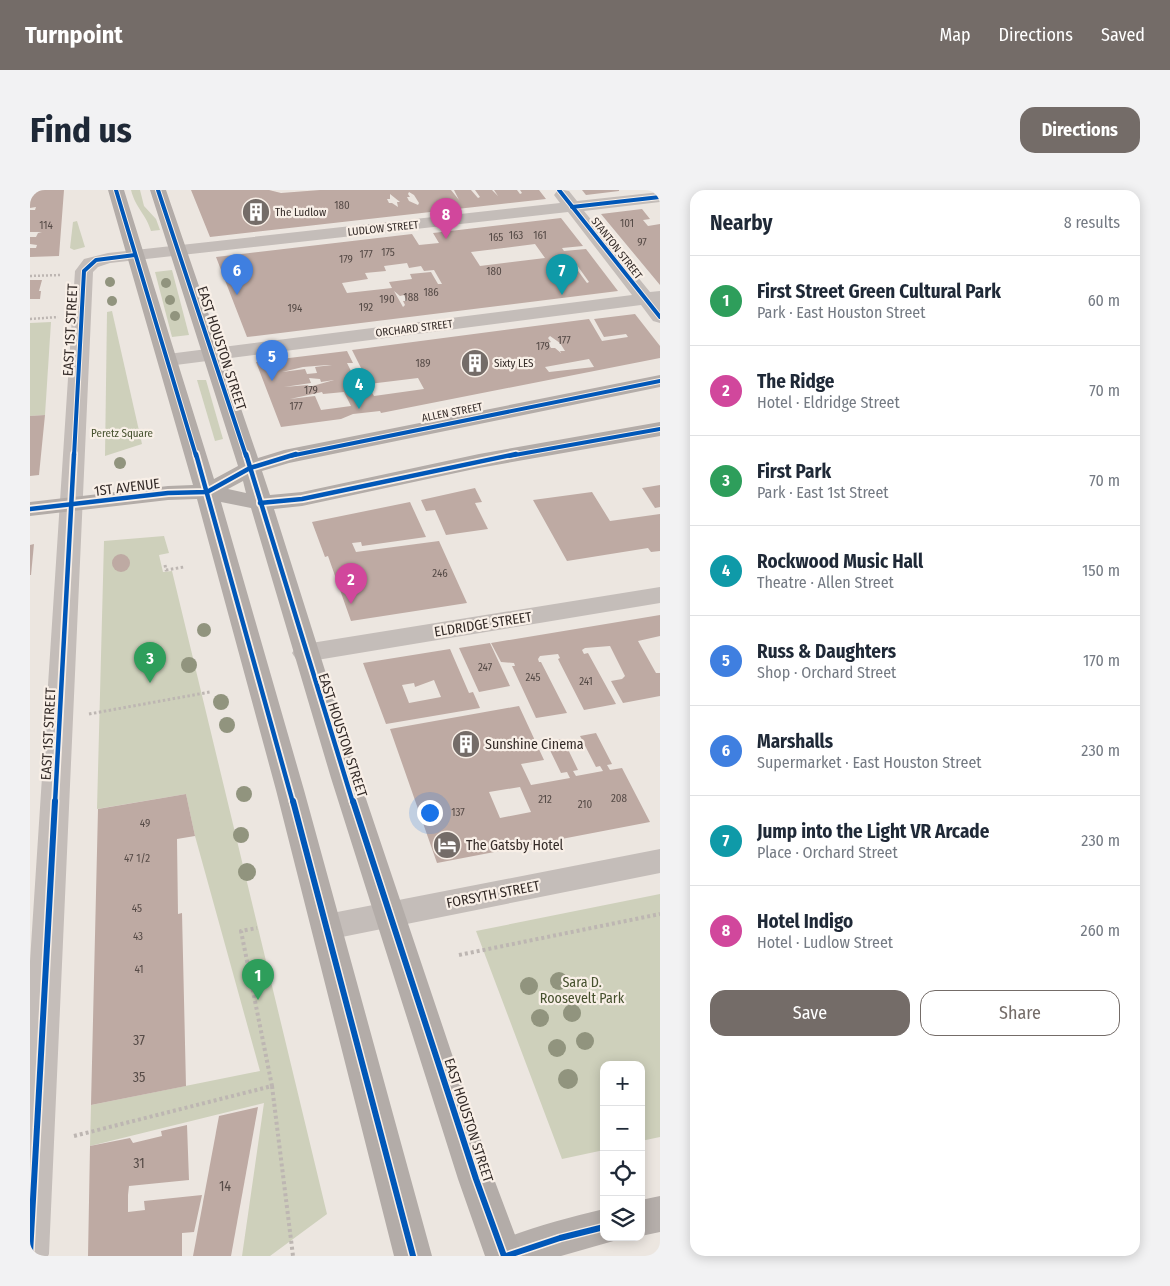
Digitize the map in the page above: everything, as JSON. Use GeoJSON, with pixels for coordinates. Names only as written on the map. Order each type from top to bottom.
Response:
{"type":"FeatureCollection","features":[{"type":"Feature","properties":{"kind":"main road"},"geometry":{"type":"LineString","coordinates":[[116,190],[207,492],[327,927],[413,1256]]}},
{"type":"Feature","properties":{"kind":"main road","name":"EAST HOUSTON STREET"},"geometry":{"type":"LineString","coordinates":[[158,190],[250,468],[305,653],[476,1179],[505,1256]]}},
{"type":"Feature","properties":{"kind":"main road","name":"ALLEN STREET"},"geometry":{"type":"LineString","coordinates":[[250,468],[304,452],[660,380]]}},
{"type":"Feature","properties":{"kind":"main road"},"geometry":{"type":"LineString","coordinates":[[207,492],[260,503],[302,499],[479,461],[660,428]]}},
{"type":"Feature","properties":{"kind":"main road","name":"1ST AVENUE"},"geometry":{"type":"LineString","coordinates":[[30,509],[168,493],[207,492],[250,468]]}},
{"type":"Feature","properties":{"kind":"main road"},"geometry":{"type":"LineString","coordinates":[[645,1217],[660,1214]]}},
{"type":"Feature","properties":{"kind":"main road"},"geometry":{"type":"LineString","coordinates":[[505,1256],[560,1238],[600,1228]]}},
{"type":"Feature","properties":{"kind":"street","name":"STANTON STREET"},"geometry":{"type":"LineString","coordinates":[[559,190],[653,298],[660,318]]}},
{"type":"Feature","properties":{"kind":"street","name":"LUDLOW STREET"},"geometry":{"type":"LineString","coordinates":[[135,255],[660,197]]}},
{"type":"Feature","properties":{"kind":"street","name":"EAST 1ST STREET"},"geometry":{"type":"LineString","coordinates":[[30,1254],[84,271],[90,263],[96,260],[135,255]]}},
{"type":"Feature","properties":{"kind":"street","name":"ORCHARD STREET"},"geometry":{"type":"LineString","coordinates":[[168,360],[653,298]]}},
{"type":"Feature","properties":{"kind":"street","name":"ELDRIDGE STREET"},"geometry":{"type":"LineString","coordinates":[[305,653],[660,595]]}},
{"type":"Feature","properties":{"kind":"street","name":"FORSYTH STREET"},"geometry":{"type":"LineString","coordinates":[[327,927],[660,861]]}},
{"type":"Feature","properties":{"kind":"path"},"geometry":{"type":"LineString","coordinates":[[30,276],[63,274]]}},
{"type":"Feature","properties":{"kind":"path"},"geometry":{"type":"LineString","coordinates":[[30,319],[59,318]]}},
{"type":"Feature","properties":{"kind":"path"},"geometry":{"type":"LineString","coordinates":[[165,566],[166,570],[184,567]]}},
{"type":"Feature","properties":{"kind":"path"},"geometry":{"type":"LineString","coordinates":[[89,714],[210,692]]}},
{"type":"Feature","properties":{"kind":"path"},"geometry":{"type":"LineString","coordinates":[[459,955],[660,914]]}},
{"type":"Feature","properties":{"kind":"path"},"geometry":{"type":"LineString","coordinates":[[257,928],[241,931],[272,1086],[293,1256]]}},
{"type":"Feature","properties":{"kind":"path"},"geometry":{"type":"LineString","coordinates":[[74,1136],[272,1086]]}},
{"type":"Feature","properties":{"kind":"green space"},"geometry":{"type":"Polygon","coordinates":[[[131,190],[140,190],[144,206],[156,219],[160,230],[151,231],[131,190]]]}},
{"type":"Feature","properties":{"kind":"green space"},"geometry":{"type":"Polygon","coordinates":[[[77,221],[85,247],[74,250],[70,248],[73,222],[77,221]]]}},
{"type":"Feature","properties":{"kind":"green space"},"geometry":{"type":"Polygon","coordinates":[[[172,270],[189,335],[172,337],[155,272],[172,270]]]}},
{"type":"Feature","properties":{"kind":"green space","name":"Peretz Square"},"geometry":{"type":"Polygon","coordinates":[[[112,311],[142,444],[105,456],[107,312],[112,311]]]}},
{"type":"Feature","properties":{"kind":"green space"},"geometry":{"type":"Polygon","coordinates":[[[51,322],[45,415],[30,416],[30,323],[51,322]]]}},
{"type":"Feature","properties":{"kind":"green space"},"geometry":{"type":"Polygon","coordinates":[[[197,380],[206,380],[223,439],[215,441],[197,380]]]}},
{"type":"Feature","properties":{"kind":"green space"},"geometry":{"type":"Polygon","coordinates":[[[164,536],[169,553],[159,555],[163,572],[172,571],[327,1214],[270,1256],[242,1256],[264,1103],[90,1146],[91,1105],[260,1071],[195,836],[186,794],[97,809],[104,541],[164,536]]]}},
{"type":"Feature","properties":{"kind":"green space","name":"Sara D. Roosevelt Park"},"geometry":{"type":"Polygon","coordinates":[[[660,894],[660,1137],[645,1140],[645,1061],[600,1061],[600,1151],[562,1159],[476,931],[660,894]]]}},
{"type":"Feature","properties":{"kind":"building"},"geometry":{"type":"Polygon","coordinates":[[[30,190],[64,190],[59,256],[30,257],[30,248],[36,248],[37,245],[30,244],[30,237],[36,237],[38,233],[42,232],[30,232],[30,210],[35,210],[36,207],[30,208],[30,190]]]}},
{"type":"Feature","properties":{"kind":"building"},"geometry":{"type":"Polygon","coordinates":[[[191,190],[269,190],[281,193],[320,190],[451,190],[459,200],[454,190],[471,190],[478,198],[480,197],[475,190],[492,190],[498,196],[494,190],[517,190],[520,194],[522,193],[520,190],[539,190],[546,199],[210,237],[191,190]],[[409,192],[410,197],[407,197],[409,201],[418,205],[419,203],[414,195],[409,192]],[[390,194],[390,199],[387,199],[389,203],[398,207],[397,202],[400,202],[390,194]]]}},
{"type":"Feature","properties":{"kind":"building"},"geometry":{"type":"Polygon","coordinates":[[[582,190],[619,190],[619,191],[586,195],[582,190]]]}},
{"type":"Feature","properties":{"kind":"building"},"geometry":{"type":"Polygon","coordinates":[[[642,209],[650,219],[643,220],[648,226],[660,224],[660,285],[601,214],[642,209]]]}},
{"type":"Feature","properties":{"kind":"building"},"geometry":{"type":"Polygon","coordinates":[[[561,218],[583,246],[562,248],[564,251],[586,249],[618,291],[247,337],[216,257],[412,234],[419,245],[439,243],[433,233],[561,218]],[[535,244],[471,252],[480,266],[545,258],[535,244]],[[570,260],[587,283],[589,282],[574,261],[570,260]],[[407,263],[384,266],[386,271],[365,273],[368,279],[342,283],[347,293],[392,288],[389,282],[412,279],[410,274],[431,272],[438,284],[442,284],[434,270],[424,271],[421,266],[409,268],[407,263]],[[394,291],[403,307],[405,305],[403,301],[407,301],[404,295],[400,296],[394,291]]]}},
{"type":"Feature","properties":{"kind":"building"},"geometry":{"type":"Polygon","coordinates":[[[30,280],[42,280],[39,291],[41,291],[40,299],[30,299],[30,280]]]}},
{"type":"Feature","properties":{"kind":"building"},"geometry":{"type":"Polygon","coordinates":[[[635,314],[660,346],[660,358],[381,413],[380,411],[353,414],[341,419],[281,427],[256,362],[347,351],[353,363],[347,363],[354,377],[350,378],[356,391],[370,389],[374,396],[424,389],[418,378],[369,384],[352,350],[589,319],[602,341],[628,337],[626,334],[604,337],[594,319],[635,314]],[[550,336],[548,338],[551,342],[548,343],[551,348],[555,348],[561,353],[560,351],[565,351],[560,343],[550,336]],[[589,359],[545,367],[549,372],[594,367],[589,359]],[[327,365],[303,367],[282,372],[305,369],[307,374],[317,373],[315,367],[332,365],[327,365]],[[309,378],[311,383],[284,387],[308,385],[309,387],[334,380],[321,382],[320,379],[309,378]],[[322,392],[290,399],[315,396],[321,410],[351,406],[344,392],[323,394],[322,392]]]}},
{"type":"Feature","properties":{"kind":"building"},"geometry":{"type":"Polygon","coordinates":[[[45,415],[39,475],[30,476],[30,416],[45,415]]]}},
{"type":"Feature","properties":{"kind":"building"},"geometry":{"type":"Polygon","coordinates":[[[660,485],[660,507],[655,508],[642,488],[660,485]]]}},
{"type":"Feature","properties":{"kind":"building"},"geometry":{"type":"Polygon","coordinates":[[[475,488],[482,502],[475,503],[488,529],[446,535],[435,510],[426,511],[421,500],[475,488]]]}},
{"type":"Feature","properties":{"kind":"building"},"geometry":{"type":"Polygon","coordinates":[[[592,492],[610,521],[660,514],[660,551],[651,552],[648,548],[567,561],[533,500],[592,492]]]}},
{"type":"Feature","properties":{"kind":"building"},"geometry":{"type":"Polygon","coordinates":[[[410,502],[426,537],[362,546],[361,542],[352,543],[356,552],[439,541],[467,603],[351,621],[328,556],[325,557],[312,522],[410,502]]]}},
{"type":"Feature","properties":{"kind":"building"},"geometry":{"type":"Polygon","coordinates":[[[34,544],[31,575],[30,575],[30,545],[34,544]]]}},
{"type":"Feature","properties":{"kind":"building"},"geometry":{"type":"Polygon","coordinates":[[[121,554],[127,557],[130,563],[127,569],[121,572],[115,569],[112,563],[115,557],[121,554]]]}},
{"type":"Feature","properties":{"kind":"building"},"geometry":{"type":"Polygon","coordinates":[[[660,615],[660,636],[638,641],[656,673],[660,673],[660,696],[623,703],[611,681],[622,679],[625,676],[610,646],[585,648],[582,650],[584,654],[588,653],[616,704],[584,710],[558,659],[560,658],[558,654],[540,656],[539,662],[541,662],[567,713],[536,718],[512,666],[515,666],[514,663],[501,662],[491,643],[660,615]]]}},
{"type":"Feature","properties":{"kind":"building"},"geometry":{"type":"Polygon","coordinates":[[[490,643],[510,686],[479,692],[459,648],[490,643]]]}},
{"type":"Feature","properties":{"kind":"building"},"geometry":{"type":"Polygon","coordinates":[[[450,649],[469,693],[473,692],[480,708],[386,724],[363,663],[450,649]],[[434,680],[415,687],[414,683],[402,685],[409,703],[441,697],[434,680]]]}},
{"type":"Feature","properties":{"kind":"building"},"geometry":{"type":"Polygon","coordinates":[[[519,706],[544,760],[521,764],[531,785],[570,778],[567,772],[561,773],[546,742],[563,739],[578,770],[573,771],[576,776],[603,771],[600,766],[596,767],[580,736],[596,733],[612,764],[607,765],[610,770],[622,768],[650,822],[437,863],[390,729],[519,706]],[[520,787],[489,792],[500,818],[531,812],[520,787]]]}},
{"type":"Feature","properties":{"kind":"building"},"geometry":{"type":"Polygon","coordinates":[[[186,794],[195,836],[177,839],[178,914],[182,913],[186,1086],[91,1105],[98,809],[186,794]]]}},
{"type":"Feature","properties":{"kind":"building"},"geometry":{"type":"Polygon","coordinates":[[[258,1107],[231,1256],[193,1256],[219,1116],[258,1107]]]}},
{"type":"Feature","properties":{"kind":"building"},"geometry":{"type":"Polygon","coordinates":[[[187,1125],[189,1180],[129,1186],[128,1195],[128,1212],[145,1210],[144,1201],[202,1195],[194,1232],[182,1233],[182,1256],[88,1256],[90,1146],[130,1138],[133,1143],[162,1136],[161,1131],[187,1125]]]}},
{"type":"Feature","properties":{"kind":"cycle path"},"geometry":{"type":"LineString","coordinates":[[116,190],[218,529],[290,790],[413,1256]]}},
{"type":"Feature","properties":{"kind":"cycle path"},"geometry":{"type":"LineString","coordinates":[[158,190],[250,468],[345,778],[476,1179],[504,1256]]}},
{"type":"Feature","properties":{"kind":"cycle path"},"geometry":{"type":"LineString","coordinates":[[559,190],[660,317]]}},
{"type":"Feature","properties":{"kind":"cycle path"},"geometry":{"type":"LineString","coordinates":[[572,207],[660,197]]}},
{"type":"Feature","properties":{"kind":"cycle path"},"geometry":{"type":"LineString","coordinates":[[30,1254],[84,271],[96,260],[135,255]]}},
{"type":"Feature","properties":{"kind":"cycle path"},"geometry":{"type":"LineString","coordinates":[[30,509],[168,493],[207,492],[250,468],[284,457],[660,381]]}},
{"type":"Feature","properties":{"kind":"cycle path"},"geometry":{"type":"LineString","coordinates":[[260,503],[302,499],[479,461],[660,429]]}},
{"type":"Feature","properties":{"kind":"cycle path"},"geometry":{"type":"LineString","coordinates":[[506,1256],[560,1238],[600,1228]]}},
{"type":"Feature","properties":{"kind":"place","name":"The Ludlow"},"geometry":{"type":"Point","coordinates":[256,212]}},
{"type":"Feature","properties":{"kind":"place","name":"Hotel Indigo"},"geometry":{"type":"Point","coordinates":[446,239]}},
{"type":"Feature","properties":{"kind":"place","name":"Marshalls"},"geometry":{"type":"Point","coordinates":[237,295]}},
{"type":"Feature","properties":{"kind":"place","name":"Jump into the Light VR Arcade"},"geometry":{"type":"Point","coordinates":[562,295]}},
{"type":"Feature","properties":{"kind":"place","name":"Sixty LES"},"geometry":{"type":"Point","coordinates":[475,363]}},
{"type":"Feature","properties":{"kind":"place","name":"Russ & Daughters"},"geometry":{"type":"Point","coordinates":[272,381]}},
{"type":"Feature","properties":{"kind":"place","name":"Rockwood Music Hall"},"geometry":{"type":"Point","coordinates":[359,409]}},
{"type":"Feature","properties":{"kind":"place","name":"The Ridge"},"geometry":{"type":"Point","coordinates":[351,604]}},
{"type":"Feature","properties":{"kind":"place","name":"First Park"},"geometry":{"type":"Point","coordinates":[150,683]}},
{"type":"Feature","properties":{"kind":"place","name":"Sunshine Cinema"},"geometry":{"type":"Point","coordinates":[466,744]}},
{"type":"Feature","properties":{"kind":"place","name":"The Gatsby Hotel"},"geometry":{"type":"Point","coordinates":[447,845]}},
{"type":"Feature","properties":{"kind":"place","name":"First Street Green Cultural Park"},"geometry":{"type":"Point","coordinates":[258,1000]}}]}
